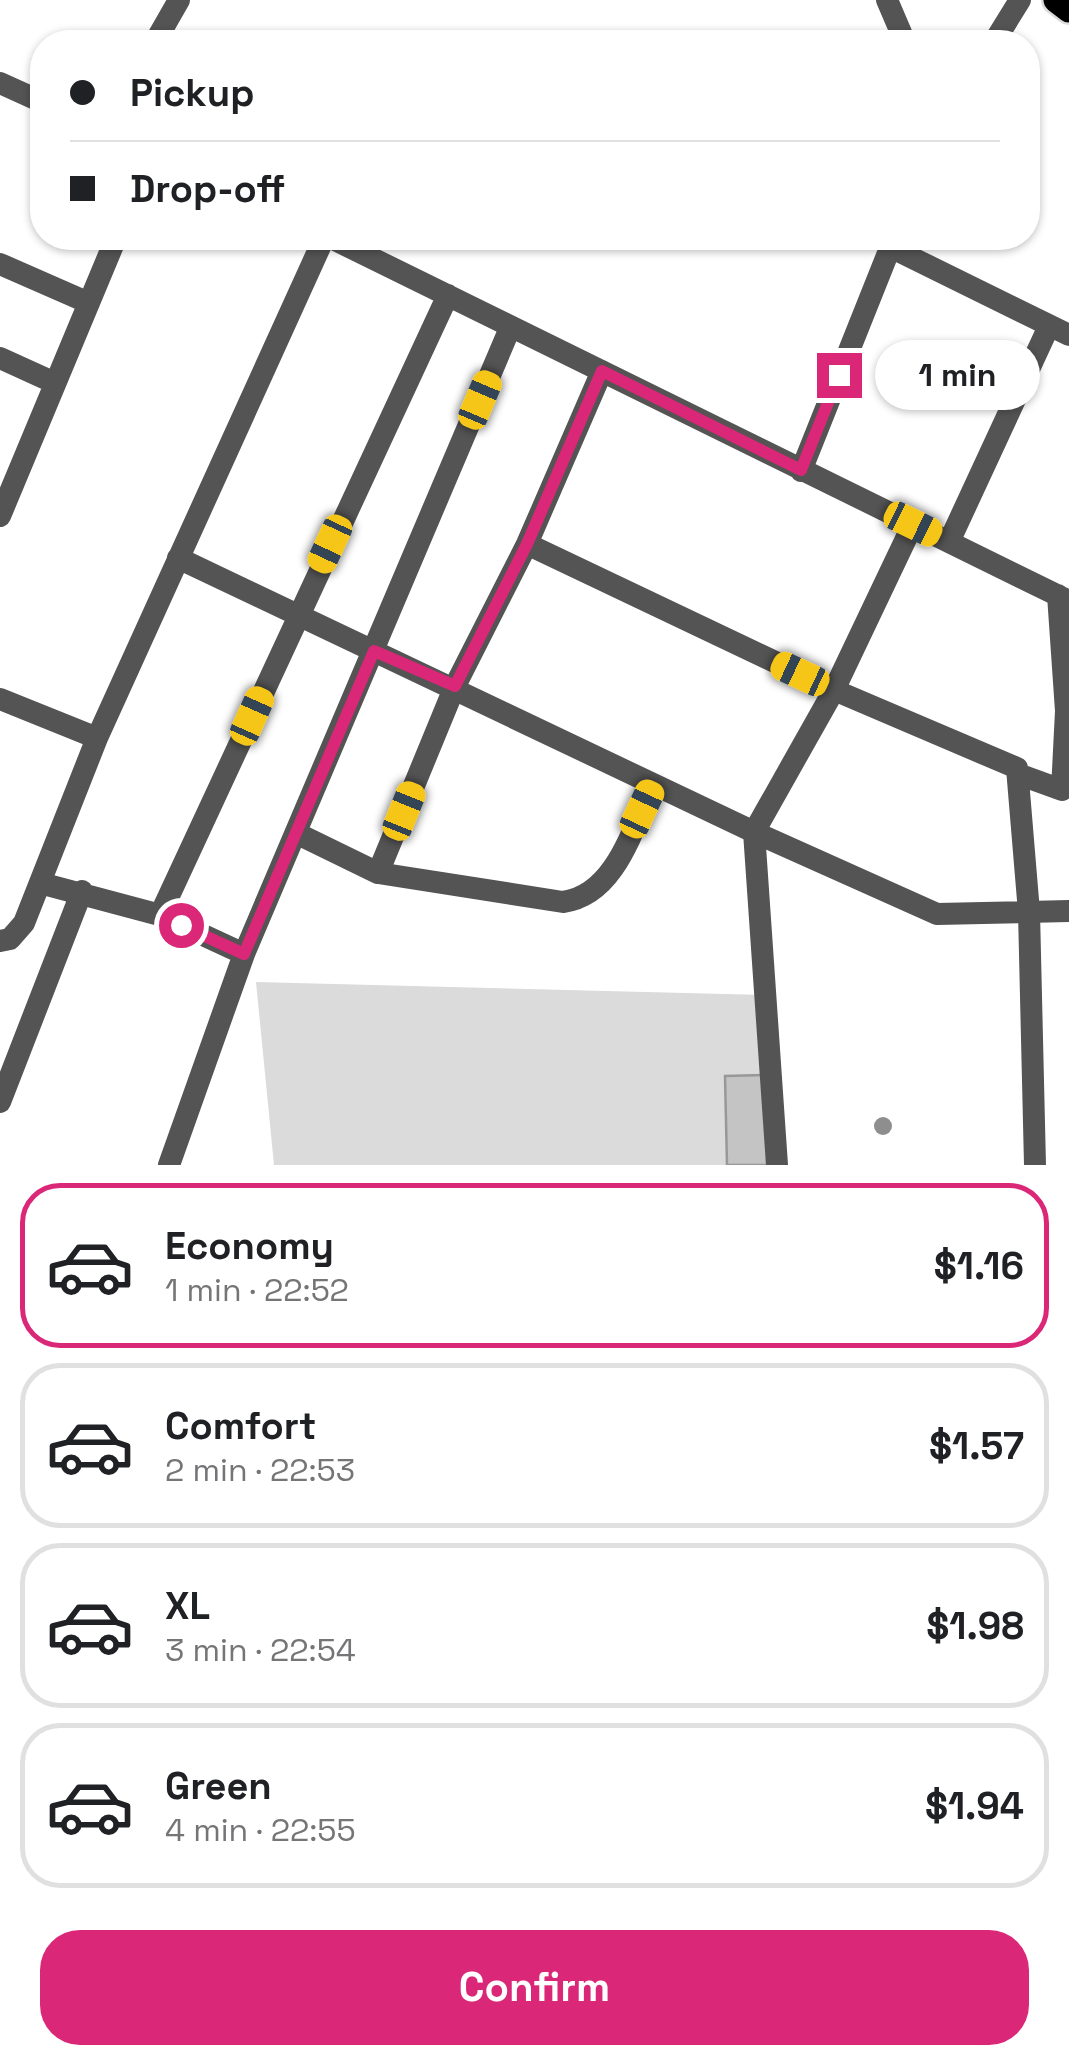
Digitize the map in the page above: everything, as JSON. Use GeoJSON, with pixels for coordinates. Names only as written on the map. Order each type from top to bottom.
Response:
{"type":"FeatureCollection","features":[{"type":"Feature","properties":{"kind":"main road"},"geometry":{"type":"LineString","coordinates":[[1056,0],[1069,10]]}},
{"type":"Feature","properties":{"kind":"street"},"geometry":{"type":"LineString","coordinates":[[162,30],[179,0]]}},
{"type":"Feature","properties":{"kind":"street"},"geometry":{"type":"LineString","coordinates":[[887,0],[900,30]]}},
{"type":"Feature","properties":{"kind":"street"},"geometry":{"type":"LineString","coordinates":[[1001,30],[1020,0]]}},
{"type":"Feature","properties":{"kind":"street"},"geometry":{"type":"LineString","coordinates":[[0,84],[30,97]]}},
{"type":"Feature","properties":{"kind":"street"},"geometry":{"type":"LineString","coordinates":[[0,516],[111,250]]}},
{"type":"Feature","properties":{"kind":"street"},"geometry":{"type":"LineString","coordinates":[[0,942],[10,939],[24,923],[97,738],[321,250]]}},
{"type":"Feature","properties":{"kind":"street"},"geometry":{"type":"LineString","coordinates":[[352,250],[1063,598],[1066,711],[1062,790],[1018,774]]}},
{"type":"Feature","properties":{"kind":"street"},"geometry":{"type":"LineString","coordinates":[[801,470],[889,250]]}},
{"type":"Feature","properties":{"kind":"street"},"geometry":{"type":"LineString","coordinates":[[907,250],[1059,330],[949,542]]}},
{"type":"Feature","properties":{"kind":"street"},"geometry":{"type":"LineString","coordinates":[[0,264],[89,303]]}},
{"type":"Feature","properties":{"kind":"street"},"geometry":{"type":"LineString","coordinates":[[160,916],[448,295]]}},
{"type":"Feature","properties":{"kind":"street"},"geometry":{"type":"LineString","coordinates":[[169,1165],[244,954],[510,328]]}},
{"type":"Feature","properties":{"kind":"street"},"geometry":{"type":"LineString","coordinates":[[0,358],[55,383]]}},
{"type":"Feature","properties":{"kind":"street"},"geometry":{"type":"LineString","coordinates":[[378,873],[455,686],[527,544],[602,371]]}},
{"type":"Feature","properties":{"kind":"street"},"geometry":{"type":"LineString","coordinates":[[776,1165],[754,832],[834,690],[913,524]]}},
{"type":"Feature","properties":{"kind":"street"},"geometry":{"type":"LineString","coordinates":[[527,544],[834,690],[1018,768],[1029,912],[1035,1165]]}},
{"type":"Feature","properties":{"kind":"street"},"geometry":{"type":"LineString","coordinates":[[178,558],[455,686],[754,832],[937,914],[1069,911]]}},
{"type":"Feature","properties":{"kind":"street"},"geometry":{"type":"LineString","coordinates":[[0,700],[97,738]]}},
{"type":"Feature","properties":{"kind":"street"},"geometry":{"type":"LineString","coordinates":[[296,833],[378,873],[563,902],[581,900],[596,891],[618,860],[653,784]]}},
{"type":"Feature","properties":{"kind":"street"},"geometry":{"type":"LineString","coordinates":[[40,883],[82,891],[160,916],[244,954]]}},
{"type":"Feature","properties":{"kind":"street"},"geometry":{"type":"LineString","coordinates":[[0,1102],[82,891]]}},
{"type":"Feature","properties":{"kind":"shaded area"},"geometry":{"type":"Polygon","coordinates":[[[256,982],[768,995],[771,1165],[274,1165],[256,982]]]}},
{"type":"Feature","properties":{"kind":"building"},"geometry":{"type":"Polygon","coordinates":[[[769,1075],[771,1165],[727,1165],[725,1076],[769,1075]]]}},
{"type":"Feature","properties":{"kind":"route"},"geometry":{"type":"LineString","coordinates":[[181,925],[244,954],[374,651],[455,686],[527,544],[602,371],[801,470],[839,375]]}}]}
